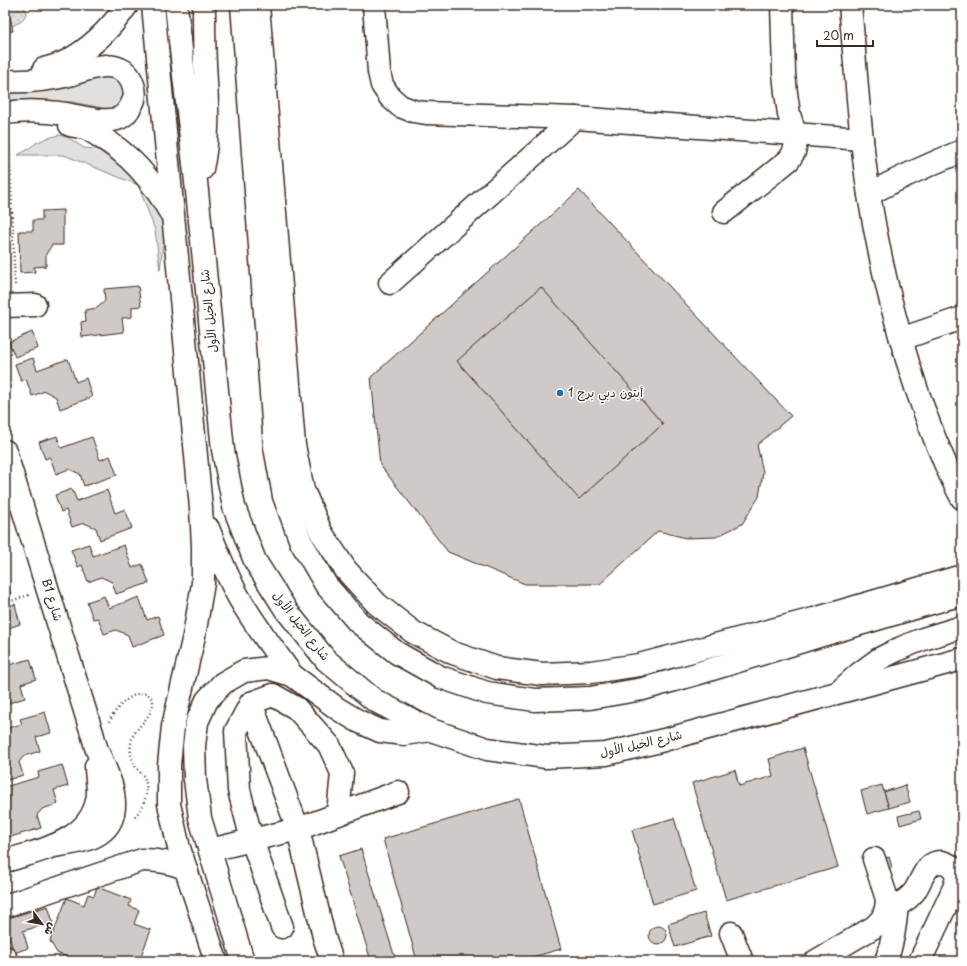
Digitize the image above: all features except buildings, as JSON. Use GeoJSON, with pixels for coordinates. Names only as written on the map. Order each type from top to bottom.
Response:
{"type":"FeatureCollection","features":[{"type":"Feature","properties":{"kind":"main road"},"geometry":{"type":"LineString","coordinates":[[5,80],[64,62],[88,48],[109,28],[127,5]]}},
{"type":"Feature","properties":{"kind":"main road"},"geometry":{"type":"LineString","coordinates":[[153,5],[201,508],[203,546],[203,583],[194,636],[173,726],[169,765],[170,804],[179,848],[216,961]]}},
{"type":"Feature","properties":{"kind":"main road","name":"شارع الخيل الأول"},"geometry":{"type":"LineString","coordinates":[[176,5],[197,190],[223,450],[234,507],[255,561],[286,610],[326,660],[374,700],[431,730],[487,749],[546,758],[606,754],[664,740],[962,659]]}},
{"type":"Feature","properties":{"kind":"main road"},"geometry":{"type":"LineString","coordinates":[[197,190],[203,168],[208,122],[204,5]]}},
{"type":"Feature","properties":{"kind":"main road"},"geometry":{"type":"LineString","coordinates":[[242,5],[275,447],[284,496],[301,542],[326,585],[358,622],[397,653],[440,677],[487,693],[535,700],[590,698],[643,689],[962,594]]}},
{"type":"Feature","properties":{"kind":"main road"},"geometry":{"type":"LineString","coordinates":[[258,5],[294,445],[303,490],[321,532],[346,570],[377,604],[420,636],[453,653],[497,668],[542,674],[591,672],[639,666],[814,619],[962,576]]}},
{"type":"Feature","properties":{"kind":"main road"},"geometry":{"type":"LineString","coordinates":[[374,5],[379,72],[382,85],[390,97],[400,106],[413,111],[426,113],[575,118],[862,139]]}},
{"type":"Feature","properties":{"kind":"main road"},"geometry":{"type":"LineString","coordinates":[[724,212],[789,160],[794,152],[796,143],[795,134],[789,114],[784,73],[782,5]]}},
{"type":"Feature","properties":{"kind":"main road"},"geometry":{"type":"LineString","coordinates":[[850,5],[862,139],[869,194],[883,267],[901,339],[921,402],[953,460],[962,498]]}},
{"type":"Feature","properties":{"kind":"main road"},"geometry":{"type":"LineString","coordinates":[[5,80],[33,81],[51,79],[105,65],[116,67],[125,72],[132,81],[135,91],[134,102],[128,111],[119,118],[109,120],[98,120],[43,111],[5,113]]}},
{"type":"Feature","properties":{"kind":"main road"},"geometry":{"type":"LineString","coordinates":[[5,118],[59,122],[86,128],[128,157],[145,175],[160,195],[173,217]]}},
{"type":"Feature","properties":{"kind":"main road"},"geometry":{"type":"LineString","coordinates":[[390,283],[575,118]]}},
{"type":"Feature","properties":{"kind":"main road"},"geometry":{"type":"LineString","coordinates":[[869,194],[917,170],[962,151]]}},
{"type":"Feature","properties":{"kind":"main road"},"geometry":{"type":"LineString","coordinates":[[8,297],[35,305]]}},
{"type":"Feature","properties":{"kind":"main road"},"geometry":{"type":"LineString","coordinates":[[901,339],[962,318]]}},
{"type":"Feature","properties":{"kind":"main road","name":"B1 شارع"},"geometry":{"type":"LineString","coordinates":[[5,451],[97,749],[108,776],[114,805],[113,814],[109,823],[103,831],[94,837],[65,845],[53,846],[5,861]]}},
{"type":"Feature","properties":{"kind":"main road"},"geometry":{"type":"LineString","coordinates":[[201,508],[217,553],[238,596],[263,636],[292,675],[338,709],[358,721],[380,731],[404,734],[431,730]]}},
{"type":"Feature","properties":{"kind":"main road"},"geometry":{"type":"LineString","coordinates":[[840,692],[860,673],[879,659],[900,648],[923,639],[962,627]]}},
{"type":"Feature","properties":{"kind":"main road"},"geometry":{"type":"LineString","coordinates":[[243,961],[200,818],[195,779],[194,746],[196,722],[207,700],[223,683],[244,671],[268,668],[292,675]]}},
{"type":"Feature","properties":{"kind":"main road"},"geometry":{"type":"LineString","coordinates":[[282,927],[252,840],[239,790],[236,731],[251,703],[273,695],[296,708],[329,745],[342,773],[338,814]]}},
{"type":"Feature","properties":{"kind":"main road"},"geometry":{"type":"LineString","coordinates":[[251,703],[298,829],[324,937],[332,961]]}},
{"type":"Feature","properties":{"kind":"main road"},"geometry":{"type":"LineString","coordinates":[[210,850],[298,829],[398,792]]}},
{"type":"Feature","properties":{"kind":"main road"},"geometry":{"type":"LineString","coordinates":[[142,860],[165,838],[174,825]]}},
{"type":"Feature","properties":{"kind":"main road"},"geometry":{"type":"LineString","coordinates":[[874,859],[891,908],[895,926],[886,961]]}},
{"type":"Feature","properties":{"kind":"main road"},"geometry":{"type":"LineString","coordinates":[[5,906],[142,860],[157,860],[172,863],[185,868]]}},
{"type":"Feature","properties":{"kind":"main road"},"geometry":{"type":"LineString","coordinates":[[816,961],[840,953],[874,927],[891,908],[906,900],[914,892],[928,867],[935,863],[944,862],[956,872],[957,880],[920,961]]}},
{"type":"Feature","properties":{"kind":"main road"},"geometry":{"type":"LineString","coordinates":[[731,932],[742,961]]}},
{"type":"Feature","properties":{"kind":"main road"},"geometry":{"type":"LineString","coordinates":[[5,957],[6,961]]}},
{"type":"Feature","properties":{"kind":"path"},"geometry":{"type":"LineString","coordinates":[[5,136],[9,136],[16,286],[8,297]]}},
{"type":"Feature","properties":{"kind":"path"},"geometry":{"type":"LineString","coordinates":[[5,603],[48,589]]}},
{"type":"Feature","properties":{"kind":"path"},"geometry":{"type":"LineString","coordinates":[[108,726],[119,706],[129,698],[141,692],[147,694],[151,698],[153,704],[152,710],[132,738],[130,752],[135,766],[144,776],[147,790],[145,803],[138,814],[127,822]]}},
{"type":"Feature","properties":{"kind":"shaded area"},"geometry":{"type":"Polygon","coordinates":[[[5,5],[24,5],[26,14],[22,21],[12,26],[10,17],[5,18],[5,5]]]}},
{"type":"Feature","properties":{"kind":"shaded area"},"geometry":{"type":"Polygon","coordinates":[[[120,72],[127,101],[113,110],[72,102],[34,101],[5,103],[5,88],[120,72]]]}},
{"type":"Feature","properties":{"kind":"shaded area"},"geometry":{"type":"Polygon","coordinates":[[[60,135],[69,138],[84,148],[97,149],[112,160],[127,167],[163,217],[164,237],[160,270],[155,230],[138,185],[64,155],[18,155],[36,143],[47,138],[60,135]]]}},
{"type":"Feature","properties":{"kind":"place","name":"أبتون دبي برج 1"},"geometry":{"type":"Point","coordinates":[560,393]}}]}
